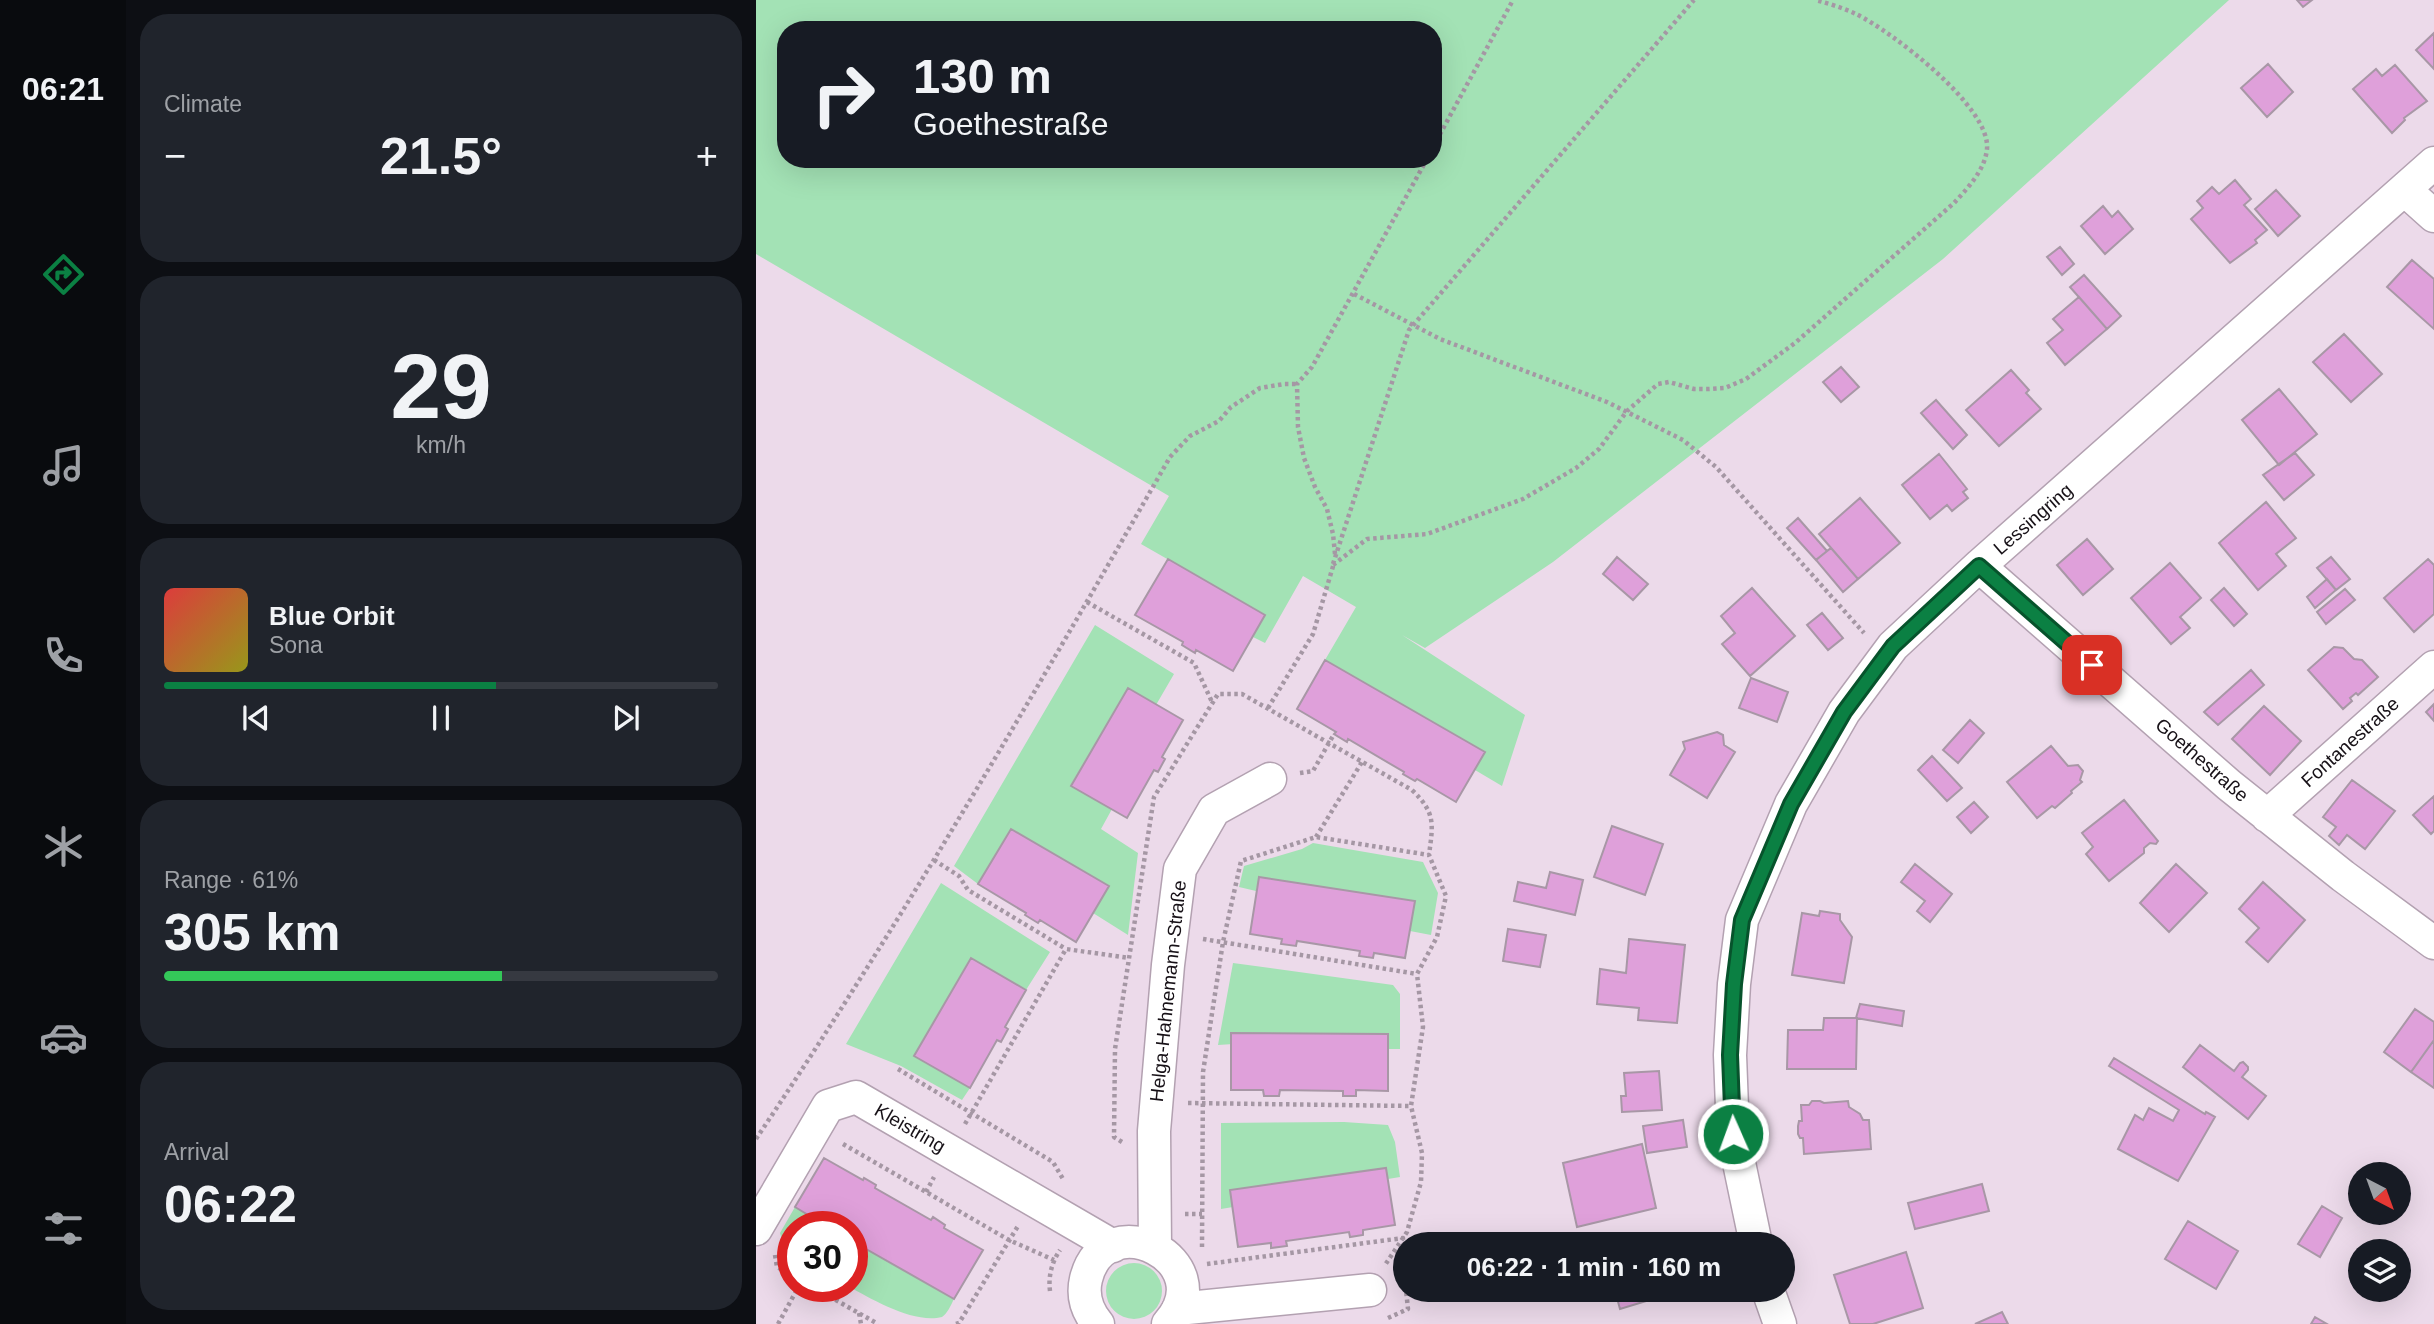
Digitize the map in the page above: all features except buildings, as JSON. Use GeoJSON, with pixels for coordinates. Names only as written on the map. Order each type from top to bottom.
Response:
{"type":"FeatureCollection","features":[{"type":"Feature","properties":{"kind":"street","name":"Lessingring"},"geometry":{"type":"LineString","coordinates":[[1753,1232],[1733,1134],[1730,1055],[1734,984],[1742,920],[1791,804],[1844,712],[1893,646],[1979,566],[2434,163]]}},
{"type":"Feature","properties":{"kind":"street"},"geometry":{"type":"LineString","coordinates":[[2404,190],[2434,216]]}},
{"type":"Feature","properties":{"kind":"street","name":"Goethestraße"},"geometry":{"type":"LineString","coordinates":[[1979,566],[2267,816],[2434,943]]}},
{"type":"Feature","properties":{"kind":"street","name":"Fontanestraße"},"geometry":{"type":"LineString","coordinates":[[2267,816],[2434,667]]}},
{"type":"Feature","properties":{"kind":"street","name":"Helga-Hahnemann-Straße"},"geometry":{"type":"LineString","coordinates":[[1155,1247],[1154,1131],[1171,934],[1180,869],[1214,810],[1270,779]]}},
{"type":"Feature","properties":{"kind":"street","name":"Kleistring"},"geometry":{"type":"LineString","coordinates":[[756,1228],[828,1106],[856,1097],[1113,1246]]}},
{"type":"Feature","properties":{"kind":"street"},"geometry":{"type":"LineString","coordinates":[[1098,1324],[1087,1307],[1085,1285],[1088,1271],[1096,1259],[1113,1246],[1134,1241],[1155,1247],[1167,1255],[1179,1273],[1183,1313],[1370,1290]]}},
{"type":"Feature","properties":{"kind":"street"},"geometry":{"type":"LineString","coordinates":[[1772,1302],[1780,1324]]}},
{"type":"Feature","properties":{"kind":"path"},"geometry":{"type":"LineString","coordinates":[[1442,130],[1513,0]]}},
{"type":"Feature","properties":{"kind":"path"},"geometry":{"type":"LineString","coordinates":[[1268,708],[1313,634],[1409,330],[1695,0]]}},
{"type":"Feature","properties":{"kind":"path"},"geometry":{"type":"LineString","coordinates":[[1333,565],[1367,539],[1427,534],[1522,499],[1576,468],[1599,449],[1627,411],[1658,384],[1669,382],[1709,389],[1725,388],[1746,379],[1796,344],[1954,204],[1971,184],[1987,148],[1984,130],[1968,104],[1946,80],[1876,27],[1856,14],[1815,0]]}},
{"type":"Feature","properties":{"kind":"path"},"geometry":{"type":"LineString","coordinates":[[1333,565],[1333,534],[1327,509],[1304,458],[1298,427],[1297,384],[1312,367],[1422,168]]}},
{"type":"Feature","properties":{"kind":"path"},"geometry":{"type":"LineString","coordinates":[[1354,294],[1413,326],[1490,359],[1627,411],[1675,435],[1707,458],[1885,656]]}},
{"type":"Feature","properties":{"kind":"path"},"geometry":{"type":"LineString","coordinates":[[756,1139],[860,981],[995,760],[1170,457],[1191,436],[1219,421],[1231,407],[1260,388],[1297,384]]}},
{"type":"Feature","properties":{"kind":"path"},"geometry":{"type":"LineString","coordinates":[[1087,602],[1194,663],[1212,702]]}},
{"type":"Feature","properties":{"kind":"path"},"geometry":{"type":"LineString","coordinates":[[1270,779],[1313,771],[1334,734]]}},
{"type":"Feature","properties":{"kind":"path"},"geometry":{"type":"LineString","coordinates":[[1316,837],[1362,762]]}},
{"type":"Feature","properties":{"kind":"path"},"geometry":{"type":"LineString","coordinates":[[1202,1252],[1203,1072],[1223,942],[1241,861],[1316,837],[1429,855],[1446,896],[1437,937],[1417,974],[1423,1027],[1411,1106],[1422,1153],[1422,1182],[1407,1232]]}},
{"type":"Feature","properties":{"kind":"path"},"geometry":{"type":"LineString","coordinates":[[934,860],[959,876],[968,890],[1066,949],[1129,958]]}},
{"type":"Feature","properties":{"kind":"path"},"geometry":{"type":"LineString","coordinates":[[1133,929],[1417,974]]}},
{"type":"Feature","properties":{"kind":"path"},"geometry":{"type":"LineString","coordinates":[[926,1192],[1066,949]]}},
{"type":"Feature","properties":{"kind":"path"},"geometry":{"type":"LineString","coordinates":[[898,1069],[1053,1162],[1069,1189]]}},
{"type":"Feature","properties":{"kind":"path"},"geometry":{"type":"LineString","coordinates":[[1157,1103],[1411,1106]]}},
{"type":"Feature","properties":{"kind":"path"},"geometry":{"type":"LineString","coordinates":[[815,1128],[1009,1240],[1054,1260]]}},
{"type":"Feature","properties":{"kind":"path"},"geometry":{"type":"LineString","coordinates":[[958,1324],[1055,1165]]}},
{"type":"Feature","properties":{"kind":"path"},"geometry":{"type":"LineString","coordinates":[[1183,1313],[1203,1265],[1393,1239]]}},
{"type":"Feature","properties":{"kind":"path"},"geometry":{"type":"LineString","coordinates":[[1370,1290],[1393,1254]]}},
{"type":"Feature","properties":{"kind":"path"},"geometry":{"type":"LineString","coordinates":[[778,1324],[790,1302]]}},
{"type":"Feature","properties":{"kind":"path"},"geometry":{"type":"LineString","coordinates":[[839,1302],[878,1324]]}},
{"type":"Feature","properties":{"kind":"path"},"geometry":{"type":"LineString","coordinates":[[859,1313],[861,1324]]}},
{"type":"Feature","properties":{"kind":"green space"},"geometry":{"type":"Polygon","coordinates":[[[756,0],[2229,0],[1943,259],[1553,562],[1425,648],[1402,635],[1525,715],[1502,786],[1475,770],[1484,752],[1325,660],[1356,607],[1303,576],[1265,643],[1253,637],[1265,615],[1141,544],[1169,496],[756,254],[756,0]]]}},
{"type":"Feature","properties":{"kind":"green space"},"geometry":{"type":"Polygon","coordinates":[[[1095,625],[1174,674],[1156,705],[1128,688],[1071,785],[1112,809],[1101,829],[1138,853],[1128,935],[1093,913],[1108,886],[1011,829],[978,884],[954,866],[1095,625]]]}},
{"type":"Feature","properties":{"kind":"green space"},"geometry":{"type":"Polygon","coordinates":[[[1313,843],[1423,862],[1438,893],[1431,935],[1410,931],[1414,901],[1259,877],[1256,891],[1239,887],[1244,866],[1302,849],[1313,843]]]}},
{"type":"Feature","properties":{"kind":"green space"},"geometry":{"type":"Polygon","coordinates":[[[941,883],[1050,952],[1026,990],[970,959],[914,1056],[970,1088],[962,1100],[901,1066],[846,1044],[941,883]]]}},
{"type":"Feature","properties":{"kind":"green space"},"geometry":{"type":"Polygon","coordinates":[[[1233,963],[1393,985],[1400,994],[1400,1049],[1388,1049],[1388,1034],[1218,1045],[1233,963]]]}},
{"type":"Feature","properties":{"kind":"green space"},"geometry":{"type":"Polygon","coordinates":[[[1344,1122],[1388,1125],[1395,1142],[1400,1177],[1388,1179],[1386,1168],[1231,1190],[1233,1207],[1221,1209],[1221,1123],[1344,1122]]]}},
{"type":"Feature","properties":{"kind":"green space"},"geometry":{"type":"Polygon","coordinates":[[[868,1250],[954,1299],[946,1314],[931,1318],[907,1314],[868,1297],[868,1250]]]}},
{"type":"Feature","properties":{"kind":"green space"},"geometry":{"type":"Polygon","coordinates":[[[1134,1263],[1149,1268],[1157,1276],[1162,1291],[1157,1306],[1149,1314],[1134,1319],[1119,1314],[1111,1306],[1106,1291],[1111,1276],[1119,1268],[1134,1263]]]}},
{"type":"Feature","properties":{"kind":"route"},"geometry":{"type":"LineString","coordinates":[[1733,1134],[1730,1055],[1734,984],[1742,920],[1791,804],[1844,712],[1885,656],[1979,566],[2092,665]]}}]}
